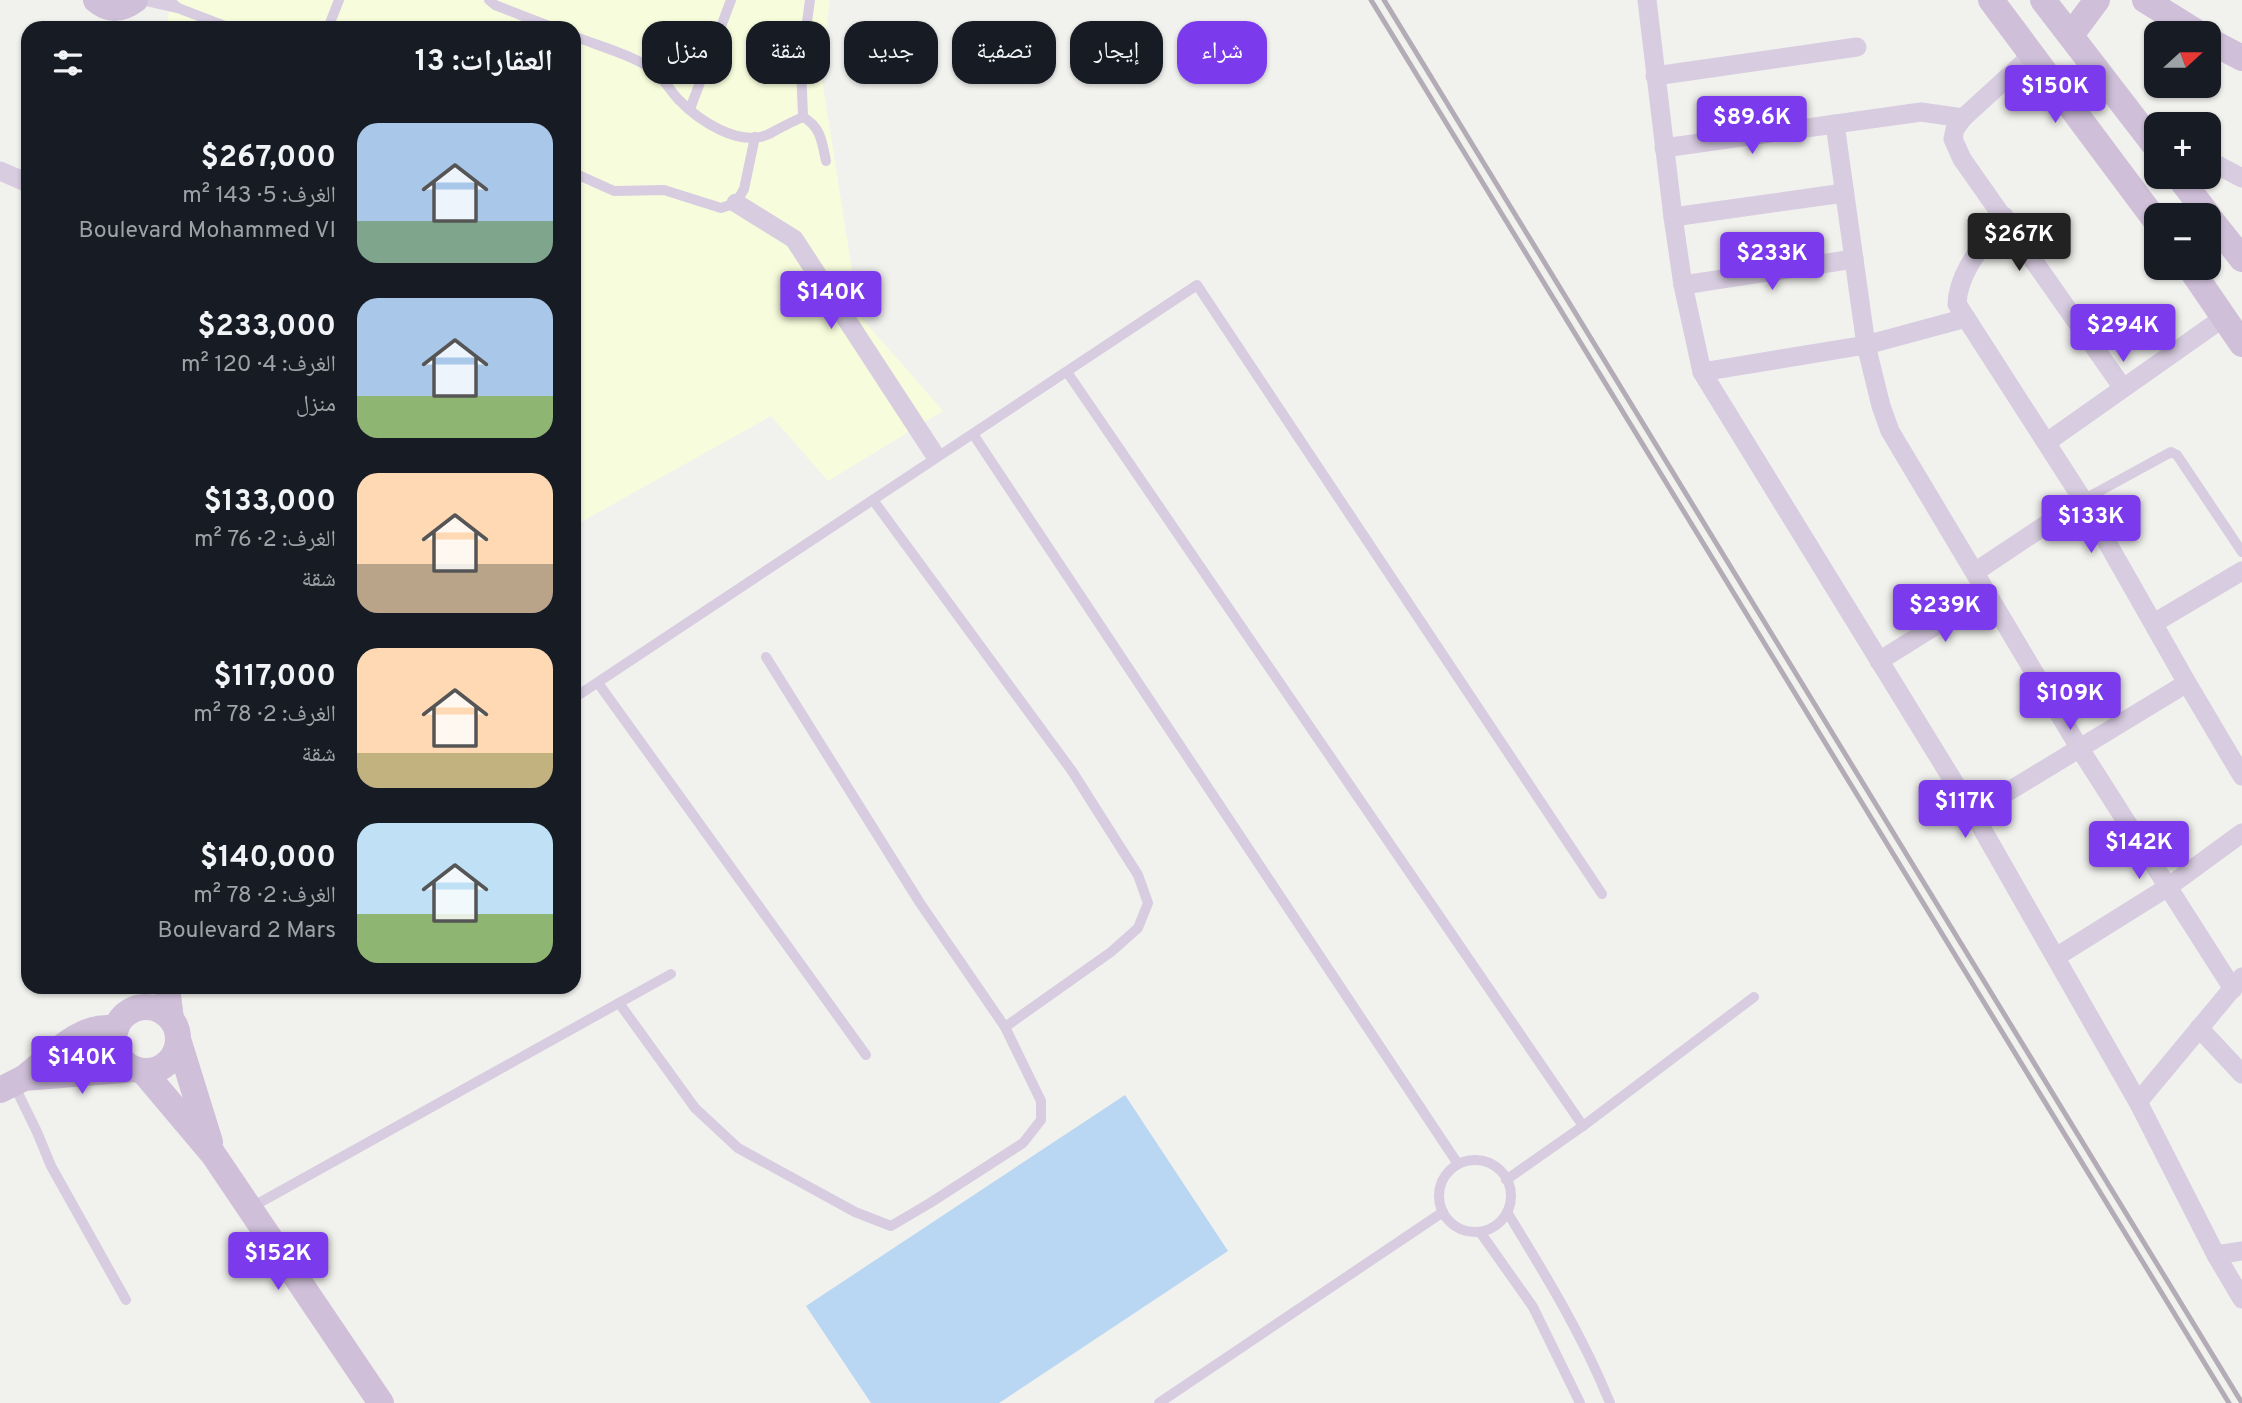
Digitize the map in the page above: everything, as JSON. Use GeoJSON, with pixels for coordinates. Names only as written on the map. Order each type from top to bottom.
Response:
{"type":"FeatureCollection","features":[{"type":"Feature","properties":{"kind":"main road"},"geometry":{"type":"LineString","coordinates":[[1991,0],[2144,205]]}},
{"type":"Feature","properties":{"kind":"main road"},"geometry":{"type":"LineString","coordinates":[[2043,0],[2144,123]]}},
{"type":"Feature","properties":{"kind":"main road"},"geometry":{"type":"LineString","coordinates":[[2071,35],[2097,0]]}},
{"type":"Feature","properties":{"kind":"main road"},"geometry":{"type":"LineString","coordinates":[[2145,0],[2178,21]]}},
{"type":"Feature","properties":{"kind":"main road"},"geometry":{"type":"LineString","coordinates":[[2221,47],[2242,58]]}},
{"type":"Feature","properties":{"kind":"main road"},"geometry":{"type":"LineString","coordinates":[[2188,189],[2199,203]]}},
{"type":"Feature","properties":{"kind":"main road"},"geometry":{"type":"LineString","coordinates":[[2221,232],[2242,259]]}},
{"type":"Feature","properties":{"kind":"main road"},"geometry":{"type":"LineString","coordinates":[[2198,280],[2242,344]]}},
{"type":"Feature","properties":{"kind":"main road"},"geometry":{"type":"LineString","coordinates":[[129,994],[114,1039],[120,1057],[139,1070],[213,1154],[381,1403]]}},
{"type":"Feature","properties":{"kind":"main road"},"geometry":{"type":"LineString","coordinates":[[168,994],[175,1029],[213,1154]]}},
{"type":"Feature","properties":{"kind":"main road"},"geometry":{"type":"LineString","coordinates":[[140,1007],[152,1007],[162,1011],[175,1029],[176,1052],[168,1063],[156,1069],[12,1084],[80,1035],[98,1027],[118,1024],[130,1012],[140,1007]]}},
{"type":"Feature","properties":{"kind":"street"},"geometry":{"type":"LineString","coordinates":[[1647,0],[1673,218],[1683,285],[1702,372],[1973,813],[2138,1102],[2216,1255],[2242,1299]]}},
{"type":"Feature","properties":{"kind":"street"},"geometry":{"type":"LineString","coordinates":[[1655,76],[1857,47]]}},
{"type":"Feature","properties":{"kind":"street"},"geometry":{"type":"LineString","coordinates":[[2032,55],[1963,118],[1952,139],[1956,149],[2123,388]]}},
{"type":"Feature","properties":{"kind":"street"},"geometry":{"type":"LineString","coordinates":[[1664,148],[1922,111],[1963,118]]}},
{"type":"Feature","properties":{"kind":"street"},"geometry":{"type":"LineString","coordinates":[[1835,124],[1866,345],[1890,431],[2081,749],[2168,887],[2237,983],[2138,1102]]}},
{"type":"Feature","properties":{"kind":"street"},"geometry":{"type":"LineString","coordinates":[[2221,167],[2242,178]]}},
{"type":"Feature","properties":{"kind":"street"},"geometry":{"type":"LineString","coordinates":[[0,171],[21,180]]}},
{"type":"Feature","properties":{"kind":"street"},"geometry":{"type":"LineString","coordinates":[[1673,218],[1844,192]]}},
{"type":"Feature","properties":{"kind":"street"},"geometry":{"type":"LineString","coordinates":[[736,203],[794,239],[933,452]]}},
{"type":"Feature","properties":{"kind":"street"},"geometry":{"type":"LineString","coordinates":[[2004,216],[1962,276],[1957,291],[1957,304],[2048,442],[2154,623],[2186,684],[2242,776]]}},
{"type":"Feature","properties":{"kind":"street"},"geometry":{"type":"LineString","coordinates":[[1683,285],[1854,259]]}},
{"type":"Feature","properties":{"kind":"street"},"geometry":{"type":"LineString","coordinates":[[1702,372],[1866,345],[1966,318]]}},
{"type":"Feature","properties":{"kind":"street"},"geometry":{"type":"LineString","coordinates":[[2048,442],[2223,318]]}},
{"type":"Feature","properties":{"kind":"street"},"geometry":{"type":"LineString","coordinates":[[1975,572],[2083,500]]}},
{"type":"Feature","properties":{"kind":"street"},"geometry":{"type":"LineString","coordinates":[[2154,623],[2242,571]]}},
{"type":"Feature","properties":{"kind":"street"},"geometry":{"type":"LineString","coordinates":[[1879,661],[1989,593]]}},
{"type":"Feature","properties":{"kind":"street"},"geometry":{"type":"LineString","coordinates":[[1973,813],[2186,684]]}},
{"type":"Feature","properties":{"kind":"street"},"geometry":{"type":"LineString","coordinates":[[2056,957],[2168,887],[2242,833]]}},
{"type":"Feature","properties":{"kind":"street"},"geometry":{"type":"LineString","coordinates":[[2199,1028],[2242,1074]]}},
{"type":"Feature","properties":{"kind":"street"},"geometry":{"type":"LineString","coordinates":[[2216,1255],[2242,1251]]}},
{"type":"Feature","properties":{"kind":"lane"},"geometry":{"type":"LineString","coordinates":[[169,0],[178,8],[212,21]]}},
{"type":"Feature","properties":{"kind":"lane"},"geometry":{"type":"LineString","coordinates":[[331,21],[339,0]]}},
{"type":"Feature","properties":{"kind":"lane"},"geometry":{"type":"LineString","coordinates":[[489,0],[495,5],[536,21]]}},
{"type":"Feature","properties":{"kind":"lane"},"geometry":{"type":"LineString","coordinates":[[690,109],[731,0]]}},
{"type":"Feature","properties":{"kind":"lane"},"geometry":{"type":"LineString","coordinates":[[803,117],[801,65],[810,0]]}},
{"type":"Feature","properties":{"kind":"lane"},"geometry":{"type":"LineString","coordinates":[[122,10],[178,8]]}},
{"type":"Feature","properties":{"kind":"lane"},"geometry":{"type":"LineString","coordinates":[[581,39],[639,62],[654,71],[708,124],[730,133],[755,137],[769,134],[803,117]]}},
{"type":"Feature","properties":{"kind":"lane"},"geometry":{"type":"LineString","coordinates":[[803,117],[813,122],[821,136],[826,161]]}},
{"type":"Feature","properties":{"kind":"lane"},"geometry":{"type":"LineString","coordinates":[[581,176],[614,191],[664,190],[721,208],[736,203],[744,189],[755,137]]}},
{"type":"Feature","properties":{"kind":"lane"},"geometry":{"type":"LineString","coordinates":[[581,694],[1197,285],[1602,894]]}},
{"type":"Feature","properties":{"kind":"lane"},"geometry":{"type":"LineString","coordinates":[[1067,372],[1583,1126]]}},
{"type":"Feature","properties":{"kind":"lane"},"geometry":{"type":"LineString","coordinates":[[973,434],[1458,1164]]}},
{"type":"Feature","properties":{"kind":"lane"},"geometry":{"type":"LineString","coordinates":[[2083,500],[2171,452],[2177,455],[2242,552]]}},
{"type":"Feature","properties":{"kind":"lane"},"geometry":{"type":"LineString","coordinates":[[873,500],[1072,771],[1138,875],[1148,903],[1138,928],[1111,953],[1005,1027]]}},
{"type":"Feature","properties":{"kind":"lane"},"geometry":{"type":"LineString","coordinates":[[620,1003],[695,1108],[738,1148],[855,1212],[891,1226],[1023,1143],[1041,1119],[1041,1101],[1005,1027],[920,903],[766,657]]}},
{"type":"Feature","properties":{"kind":"lane"},"geometry":{"type":"LineString","coordinates":[[598,683],[866,1055]]}},
{"type":"Feature","properties":{"kind":"lane"},"geometry":{"type":"LineString","coordinates":[[250,1208],[671,974]]}},
{"type":"Feature","properties":{"kind":"lane"},"geometry":{"type":"LineString","coordinates":[[1506,1180],[1583,1126],[1754,997]]}},
{"type":"Feature","properties":{"kind":"lane"},"geometry":{"type":"LineString","coordinates":[[12,1084],[51,1166],[126,1300]]}},
{"type":"Feature","properties":{"kind":"lane"},"geometry":{"type":"LineString","coordinates":[[1480,1161],[1491,1164],[1506,1180],[1510,1191],[1507,1212],[1500,1222],[1491,1228],[1469,1231],[1459,1228],[1450,1222],[1443,1212],[1440,1191],[1443,1180],[1458,1164],[1480,1161]]}},
{"type":"Feature","properties":{"kind":"lane"},"geometry":{"type":"LineString","coordinates":[[1159,1403],[1443,1212]]}},
{"type":"Feature","properties":{"kind":"lane"},"geometry":{"type":"LineString","coordinates":[[1507,1212],[1555,1290],[1610,1403]]}},
{"type":"Feature","properties":{"kind":"lane"},"geometry":{"type":"LineString","coordinates":[[1480,1231],[1533,1307],[1580,1403]]}},
{"type":"Feature","properties":{"kind":"shaded area"},"geometry":{"type":"Polygon","coordinates":[[[171,0],[830,0],[827,21],[746,21],[746,84],[823,84],[859,315],[943,411],[828,481],[771,416],[581,522],[581,21],[167,21],[171,0]]]}},
{"type":"Feature","properties":{"kind":"shaded area"},"geometry":{"type":"Polygon","coordinates":[[[1125,1095],[1228,1251],[999,1403],[871,1403],[806,1306],[1125,1095]]]}},
{"type":"Feature","properties":{"kind":"railway"},"geometry":{"type":"LineString","coordinates":[[1371,0],[2229,1403]]}},
{"type":"Feature","properties":{"kind":"railway"},"geometry":{"type":"LineString","coordinates":[[1384,0],[2242,1403]]}}]}
